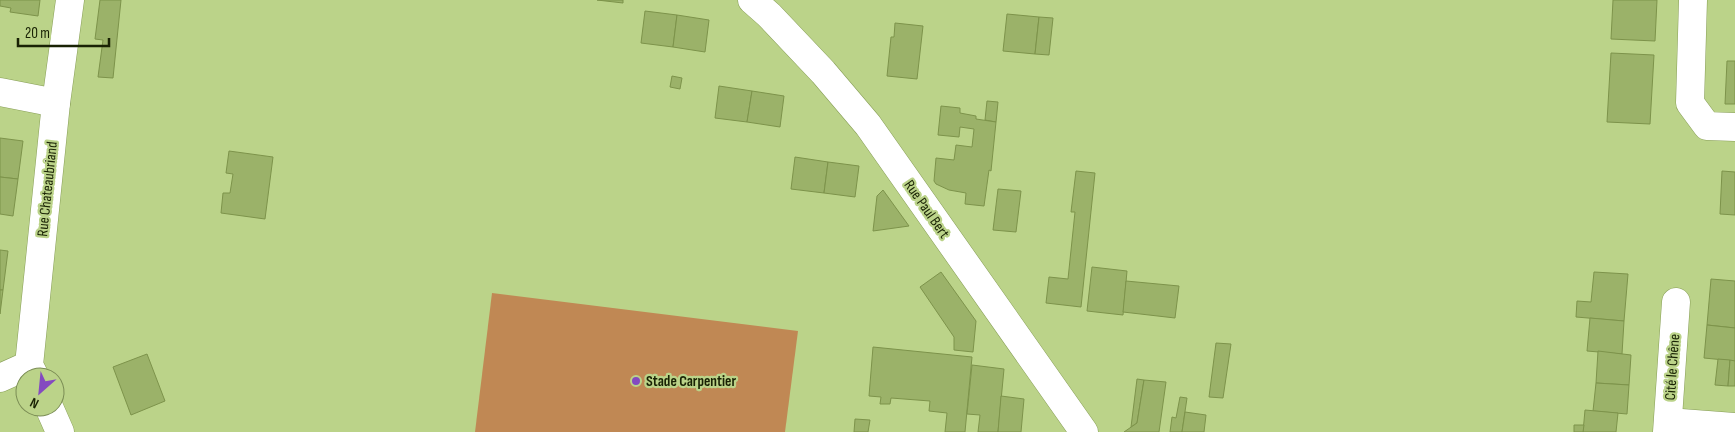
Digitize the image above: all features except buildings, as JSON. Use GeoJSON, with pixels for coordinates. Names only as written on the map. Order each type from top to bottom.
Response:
{"type":"FeatureCollection","features":[{"type":"Feature","properties":{"kind":"street","name":"Rue Chateaubriand"},"geometry":{"type":"LineString","coordinates":[[32,367],[56,103],[70,0]]}},
{"type":"Feature","properties":{"kind":"street","name":"Rue Paul Bert"},"geometry":{"type":"LineString","coordinates":[[752,0],[769,15],[822,72],[868,125],[1084,432]]}},
{"type":"Feature","properties":{"kind":"street"},"geometry":{"type":"LineString","coordinates":[[1693,0],[1690,103],[1707,126],[1735,127]]}},
{"type":"Feature","properties":{"kind":"street"},"geometry":{"type":"LineString","coordinates":[[0,92],[56,103]]}},
{"type":"Feature","properties":{"kind":"street","name":"Cité le Chêne"},"geometry":{"type":"LineString","coordinates":[[1668,427],[1676,302]]}},
{"type":"Feature","properties":{"kind":"street"},"geometry":{"type":"LineString","coordinates":[[0,378],[15,375]]}},
{"type":"Feature","properties":{"kind":"street"},"geometry":{"type":"LineString","coordinates":[[53,417],[60,432]]}},
{"type":"Feature","properties":{"kind":"street"},"geometry":{"type":"LineString","coordinates":[[1668,427],[1735,427]]}},
{"type":"Feature","properties":{"kind":"shaded area","name":"Stade Carpentier"},"geometry":{"type":"Polygon","coordinates":[[[492,293],[798,331],[785,432],[475,432],[492,293]]]}},
{"type":"Feature","properties":{"kind":"place","name":"Stade Carpentier"},"geometry":{"type":"Point","coordinates":[636,381]}}]}
